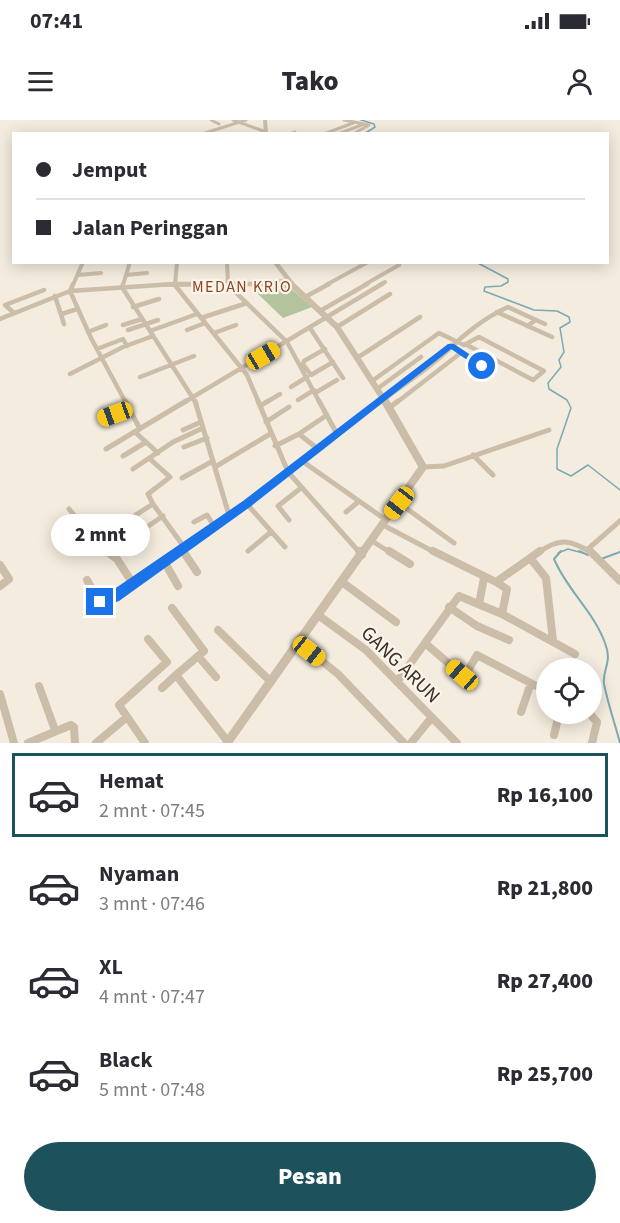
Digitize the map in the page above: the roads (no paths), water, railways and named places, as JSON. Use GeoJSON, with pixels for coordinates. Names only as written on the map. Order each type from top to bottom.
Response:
{"type":"FeatureCollection","features":[{"type":"Feature","properties":{"kind":"street"},"geometry":{"type":"LineString","coordinates":[[211,120],[219,124]]}},
{"type":"Feature","properties":{"kind":"street"},"geometry":{"type":"LineString","coordinates":[[232,120],[263,132]]}},
{"type":"Feature","properties":{"kind":"street"},"geometry":{"type":"LineString","coordinates":[[206,132],[246,120]]}},
{"type":"Feature","properties":{"kind":"street"},"geometry":{"type":"LineString","coordinates":[[344,120],[365,123],[369,127],[357,132]]}},
{"type":"Feature","properties":{"kind":"street"},"geometry":{"type":"LineString","coordinates":[[320,131],[350,121]]}},
{"type":"Feature","properties":{"kind":"street"},"geometry":{"type":"LineString","coordinates":[[330,132],[357,122]]}},
{"type":"Feature","properties":{"kind":"street"},"geometry":{"type":"LineString","coordinates":[[343,132],[365,123]]}},
{"type":"Feature","properties":{"kind":"street"},"geometry":{"type":"LineString","coordinates":[[82,264],[70,291],[77,309],[138,430],[146,442],[158,453]]}},
{"type":"Feature","properties":{"kind":"street"},"geometry":{"type":"LineString","coordinates":[[129,264],[122,287],[194,397],[230,515]]}},
{"type":"Feature","properties":{"kind":"street"},"geometry":{"type":"LineString","coordinates":[[177,264],[174,284],[242,369],[288,472],[362,555]]}},
{"type":"Feature","properties":{"kind":"street"},"geometry":{"type":"LineString","coordinates":[[227,264],[227,284],[287,342],[337,434]]}},
{"type":"Feature","properties":{"kind":"street"},"geometry":{"type":"LineString","coordinates":[[276,264],[287,280],[337,327],[384,399],[423,467]]}},
{"type":"Feature","properties":{"kind":"street"},"geometry":{"type":"LineString","coordinates":[[305,297],[364,264]]}},
{"type":"Feature","properties":{"kind":"street"},"geometry":{"type":"LineString","coordinates":[[320,311],[399,265]]}},
{"type":"Feature","properties":{"kind":"street"},"geometry":{"type":"LineString","coordinates":[[78,275],[100,273]]}},
{"type":"Feature","properties":{"kind":"street"},"geometry":{"type":"LineString","coordinates":[[126,275],[147,273]]}},
{"type":"Feature","properties":{"kind":"street"},"geometry":{"type":"LineString","coordinates":[[0,319],[70,291],[174,284],[267,284],[287,280]]}},
{"type":"Feature","properties":{"kind":"street"},"geometry":{"type":"LineString","coordinates":[[106,449],[385,282]]}},
{"type":"Feature","properties":{"kind":"street"},"geometry":{"type":"LineString","coordinates":[[14,313],[5,305],[44,290]]}},
{"type":"Feature","properties":{"kind":"street"},"geometry":{"type":"LineString","coordinates":[[337,327],[390,294]]}},
{"type":"Feature","properties":{"kind":"street"},"geometry":{"type":"LineString","coordinates":[[28,296],[37,303]]}},
{"type":"Feature","properties":{"kind":"street"},"geometry":{"type":"LineString","coordinates":[[55,296],[64,324]]}},
{"type":"Feature","properties":{"kind":"street"},"geometry":{"type":"LineString","coordinates":[[134,307],[159,299]]}},
{"type":"Feature","properties":{"kind":"street"},"geometry":{"type":"LineString","coordinates":[[70,374],[152,333],[199,316],[226,312],[247,303]]}},
{"type":"Feature","properties":{"kind":"street"},"geometry":{"type":"LineString","coordinates":[[87,580],[100,602],[114,597],[246,504],[456,341],[498,312],[508,308],[545,323]]}},
{"type":"Feature","properties":{"kind":"street"},"geometry":{"type":"LineString","coordinates":[[62,314],[77,309]]}},
{"type":"Feature","properties":{"kind":"street"},"geometry":{"type":"LineString","coordinates":[[498,312],[552,337]]}},
{"type":"Feature","properties":{"kind":"street"},"geometry":{"type":"LineString","coordinates":[[357,358],[420,317]]}},
{"type":"Feature","properties":{"kind":"street"},"geometry":{"type":"LineString","coordinates":[[123,325],[158,320]]}},
{"type":"Feature","properties":{"kind":"street"},"geometry":{"type":"LineString","coordinates":[[528,326],[536,320]]}},
{"type":"Feature","properties":{"kind":"street"},"geometry":{"type":"LineString","coordinates":[[128,330],[144,322]]}},
{"type":"Feature","properties":{"kind":"street"},"geometry":{"type":"LineString","coordinates":[[187,330],[205,323]]}},
{"type":"Feature","properties":{"kind":"street"},"geometry":{"type":"LineString","coordinates":[[88,332],[106,325]]}},
{"type":"Feature","properties":{"kind":"street"},"geometry":{"type":"LineString","coordinates":[[214,333],[236,325]]}},
{"type":"Feature","properties":{"kind":"street"},"geometry":{"type":"LineString","coordinates":[[298,400],[340,379],[326,349],[310,328]]}},
{"type":"Feature","properties":{"kind":"street"},"geometry":{"type":"LineString","coordinates":[[372,381],[439,333],[533,380],[544,371],[478,337],[467,345]]}},
{"type":"Feature","properties":{"kind":"street"},"geometry":{"type":"LineString","coordinates":[[97,348],[123,339],[127,346]]}},
{"type":"Feature","properties":{"kind":"street"},"geometry":{"type":"LineString","coordinates":[[451,345],[482,365],[474,372]]}},
{"type":"Feature","properties":{"kind":"street"},"geometry":{"type":"LineString","coordinates":[[326,349],[304,361],[303,364],[311,375],[333,362]]}},
{"type":"Feature","properties":{"kind":"street"},"geometry":{"type":"LineString","coordinates":[[389,408],[462,352]]}},
{"type":"Feature","properties":{"kind":"street"},"geometry":{"type":"LineString","coordinates":[[140,377],[194,356]]}},
{"type":"Feature","properties":{"kind":"street"},"geometry":{"type":"LineString","coordinates":[[377,389],[421,357]]}},
{"type":"Feature","properties":{"kind":"street"},"geometry":{"type":"LineString","coordinates":[[291,387],[307,377]]}},
{"type":"Feature","properties":{"kind":"street"},"geometry":{"type":"LineString","coordinates":[[260,406],[280,394]]}},
{"type":"Feature","properties":{"kind":"street"},"geometry":{"type":"LineString","coordinates":[[266,422],[289,407]]}},
{"type":"Feature","properties":{"kind":"street"},"geometry":{"type":"LineString","coordinates":[[102,419],[129,409]]}},
{"type":"Feature","properties":{"kind":"street"},"geometry":{"type":"LineString","coordinates":[[275,446],[327,416]]}},
{"type":"Feature","properties":{"kind":"street"},"geometry":{"type":"LineString","coordinates":[[183,430],[202,425]]}},
{"type":"Feature","properties":{"kind":"street"},"geometry":{"type":"LineString","coordinates":[[133,469],[202,425]]}},
{"type":"Feature","properties":{"kind":"street"},"geometry":{"type":"LineString","coordinates":[[423,467],[444,466],[549,430]]}},
{"type":"Feature","properties":{"kind":"street"},"geometry":{"type":"LineString","coordinates":[[182,477],[214,464],[270,434]]}},
{"type":"Feature","properties":{"kind":"street"},"geometry":{"type":"LineString","coordinates":[[299,434],[318,449]]}},
{"type":"Feature","properties":{"kind":"street"},"geometry":{"type":"LineString","coordinates":[[184,447],[207,438]]}},
{"type":"Feature","properties":{"kind":"street"},"geometry":{"type":"LineString","coordinates":[[123,456],[146,442]]}},
{"type":"Feature","properties":{"kind":"street"},"geometry":{"type":"LineString","coordinates":[[473,455],[493,475]]}},
{"type":"Feature","properties":{"kind":"street"},"geometry":{"type":"LineString","coordinates":[[150,459],[170,477],[148,494],[197,572]]}},
{"type":"Feature","properties":{"kind":"street"},"geometry":{"type":"LineString","coordinates":[[302,461],[384,523],[507,589],[501,614]]}},
{"type":"Feature","properties":{"kind":"street"},"geometry":{"type":"LineString","coordinates":[[176,675],[227,742],[423,467]]}},
{"type":"Feature","properties":{"kind":"street"},"geometry":{"type":"LineString","coordinates":[[289,520],[278,506],[301,488]]}},
{"type":"Feature","properties":{"kind":"street"},"geometry":{"type":"LineString","coordinates":[[346,512],[358,502]]}},
{"type":"Feature","properties":{"kind":"street"},"geometry":{"type":"LineString","coordinates":[[399,503],[454,543]]}},
{"type":"Feature","properties":{"kind":"street"},"geometry":{"type":"LineString","coordinates":[[134,516],[153,504]]}},
{"type":"Feature","properties":{"kind":"street"},"geometry":{"type":"LineString","coordinates":[[246,504],[285,547]]}},
{"type":"Feature","properties":{"kind":"street"},"geometry":{"type":"LineString","coordinates":[[69,509],[99,546],[117,559],[133,584]]}},
{"type":"Feature","properties":{"kind":"street"},"geometry":{"type":"LineString","coordinates":[[194,522],[207,515],[214,526]]}},
{"type":"Feature","properties":{"kind":"street"},"geometry":{"type":"LineString","coordinates":[[138,533],[163,516]]}},
{"type":"Feature","properties":{"kind":"street"},"geometry":{"type":"LineString","coordinates":[[588,549],[620,521]]}},
{"type":"Feature","properties":{"kind":"street"},"geometry":{"type":"LineString","coordinates":[[248,551],[271,532]]}},
{"type":"Feature","properties":{"kind":"street"},"geometry":{"type":"LineString","coordinates":[[372,541],[410,564]]}},
{"type":"Feature","properties":{"kind":"street"},"geometry":{"type":"LineString","coordinates":[[496,582],[550,544],[569,541],[588,549],[597,556],[620,581]]}},
{"type":"Feature","properties":{"kind":"street"},"geometry":{"type":"LineString","coordinates":[[531,558],[546,578],[553,641]]}},
{"type":"Feature","properties":{"kind":"street"},"geometry":{"type":"LineString","coordinates":[[164,561],[178,586]]}},
{"type":"Feature","properties":{"kind":"street"},"geometry":{"type":"LineString","coordinates":[[0,565],[9,579],[0,586]]}},
{"type":"Feature","properties":{"kind":"street"},"geometry":{"type":"LineString","coordinates":[[479,604],[484,578]]}},
{"type":"Feature","properties":{"kind":"street"},"geometry":{"type":"LineString","coordinates":[[342,582],[396,622]]}},
{"type":"Feature","properties":{"kind":"street"},"geometry":{"type":"LineString","coordinates":[[397,682],[459,596],[501,614],[575,654]]}},
{"type":"Feature","properties":{"kind":"street"},"geometry":{"type":"LineString","coordinates":[[449,607],[477,626],[509,640]]}},
{"type":"Feature","properties":{"kind":"street"},"geometry":{"type":"LineString","coordinates":[[162,688],[203,649],[172,608]]}},
{"type":"Feature","properties":{"kind":"street","name":"GANG ARUN"},"geometry":{"type":"LineString","coordinates":[[318,615],[366,650],[457,743]]}},
{"type":"Feature","properties":{"kind":"street"},"geometry":{"type":"LineString","coordinates":[[218,630],[271,682]]}},
{"type":"Feature","properties":{"kind":"street"},"geometry":{"type":"LineString","coordinates":[[145,743],[119,705],[167,662],[148,639]]}},
{"type":"Feature","properties":{"kind":"street"},"geometry":{"type":"LineString","coordinates":[[298,642],[338,674],[404,743]]}},
{"type":"Feature","properties":{"kind":"street"},"geometry":{"type":"LineString","coordinates":[[425,643],[462,675],[466,674],[477,655],[536,686]]}},
{"type":"Feature","properties":{"kind":"street"},"geometry":{"type":"LineString","coordinates":[[198,656],[216,677]]}},
{"type":"Feature","properties":{"kind":"street"},"geometry":{"type":"LineString","coordinates":[[520,712],[531,683]]}},
{"type":"Feature","properties":{"kind":"street"},"geometry":{"type":"LineString","coordinates":[[39,686],[50,736]]}},
{"type":"Feature","properties":{"kind":"street"},"geometry":{"type":"LineString","coordinates":[[0,694],[14,743]]}},
{"type":"Feature","properties":{"kind":"street"},"geometry":{"type":"LineString","coordinates":[[96,743],[127,717]]}},
{"type":"Feature","properties":{"kind":"street"},"geometry":{"type":"LineString","coordinates":[[411,743],[432,717]]}},
{"type":"Feature","properties":{"kind":"street"},"geometry":{"type":"LineString","coordinates":[[554,735],[557,724]]}},
{"type":"Feature","properties":{"kind":"street"},"geometry":{"type":"LineString","coordinates":[[592,743],[597,724]]}},
{"type":"Feature","properties":{"kind":"street"},"geometry":{"type":"LineString","coordinates":[[28,743],[74,726],[75,743]]}},
{"type":"Feature","properties":{"kind":"waterway"},"geometry":{"type":"LineString","coordinates":[[361,120],[374,124],[375,127],[367,132]]}},
{"type":"Feature","properties":{"kind":"waterway"},"geometry":{"type":"LineString","coordinates":[[480,264],[508,279],[508,282],[501,286],[485,287],[484,291],[534,310],[557,311],[569,317],[570,322],[560,328],[564,352],[559,360],[561,367],[548,383],[549,389],[567,400],[571,408],[557,449],[557,469],[571,476],[588,465],[620,490]]}},
{"type":"Feature","properties":{"kind":"waterway"},"geometry":{"type":"LineString","coordinates":[[560,552],[568,549],[583,553]]}},
{"type":"Feature","properties":{"kind":"waterway"},"geometry":{"type":"LineString","coordinates":[[579,551],[588,555]]}},
{"type":"Feature","properties":{"kind":"waterway"},"geometry":{"type":"LineString","coordinates":[[560,552],[554,559],[559,570],[594,621],[605,643],[608,661],[604,684],[620,743]]}},
{"type":"Feature","properties":{"kind":"waterway"},"geometry":{"type":"LineString","coordinates":[[601,559],[620,552]]}},
{"type":"Feature","properties":{"kind":"district","name":"MEDAN KRIO"},"geometry":{"type":"Point","coordinates":[242,286]}}]}
